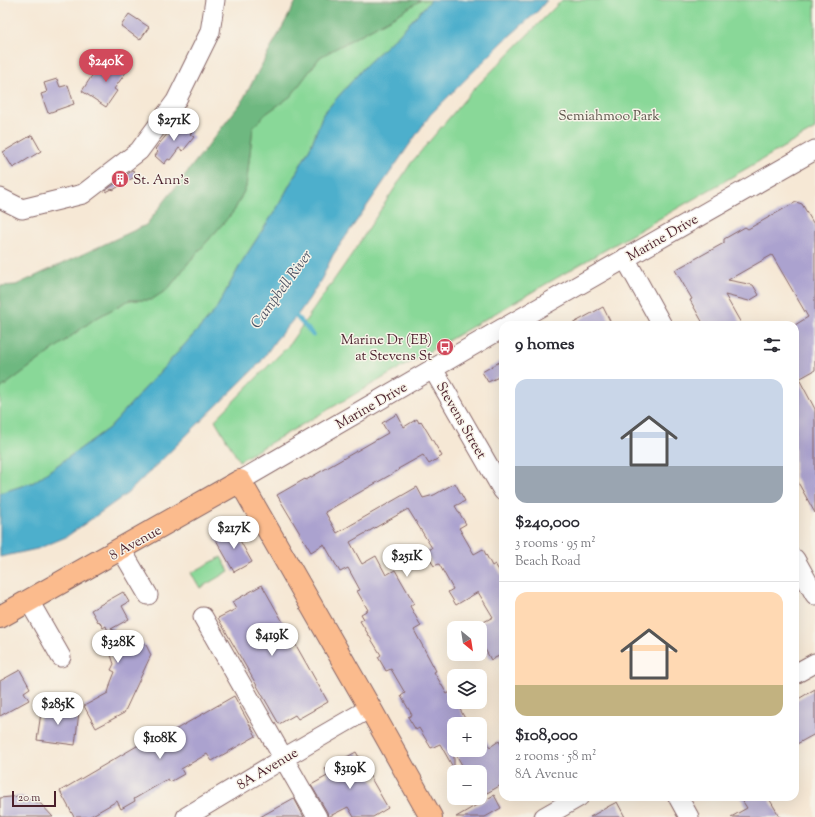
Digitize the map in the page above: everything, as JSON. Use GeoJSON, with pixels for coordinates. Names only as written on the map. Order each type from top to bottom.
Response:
{"type":"FeatureCollection","features":[{"type":"Feature","properties":{"kind":"main road","name":"8 Avenue"},"geometry":{"type":"LineString","coordinates":[[0,617],[240,481]]}},
{"type":"Feature","properties":{"kind":"main road"},"geometry":{"type":"LineString","coordinates":[[240,481],[431,817]]}},
{"type":"Feature","properties":{"kind":"street"},"geometry":{"type":"LineString","coordinates":[[0,198],[22,209],[83,194],[139,151],[176,101],[210,32],[215,0]]}},
{"type":"Feature","properties":{"kind":"street","name":"Marine Drive"},"geometry":{"type":"LineString","coordinates":[[516,321],[815,150]]}},
{"type":"Feature","properties":{"kind":"street"},"geometry":{"type":"LineString","coordinates":[[625,258],[660,321]]}},
{"type":"Feature","properties":{"kind":"street","name":"Marine Drive"},"geometry":{"type":"LineString","coordinates":[[240,481],[499,330]]}},
{"type":"Feature","properties":{"kind":"street","name":"Stevens Street"},"geometry":{"type":"LineString","coordinates":[[433,369],[499,484]]}},
{"type":"Feature","properties":{"kind":"street"},"geometry":{"type":"LineString","coordinates":[[121,549],[148,595]]}},
{"type":"Feature","properties":{"kind":"street"},"geometry":{"type":"LineString","coordinates":[[799,566],[815,594]]}},
{"type":"Feature","properties":{"kind":"street"},"geometry":{"type":"LineString","coordinates":[[29,601],[61,657]]}},
{"type":"Feature","properties":{"kind":"street"},"geometry":{"type":"LineString","coordinates":[[203,617],[317,817]]}},
{"type":"Feature","properties":{"kind":"street"},"geometry":{"type":"LineString","coordinates":[[799,672],[815,663]]}},
{"type":"Feature","properties":{"kind":"street","name":"8A Avenue"},"geometry":{"type":"LineString","coordinates":[[186,817],[370,708]]}},
{"type":"Feature","properties":{"kind":"street"},"geometry":{"type":"LineString","coordinates":[[544,817],[572,801]]}},
{"type":"Feature","properties":{"kind":"street"},"geometry":{"type":"LineString","coordinates":[[680,801],[689,817]]}},
{"type":"Feature","properties":{"kind":"green space"},"geometry":{"type":"Polygon","coordinates":[[[297,0],[421,0],[320,57],[291,96],[267,113],[253,127],[246,187],[234,211],[189,262],[168,289],[151,300],[129,300],[93,320],[0,389],[0,286],[16,285],[146,225],[241,103],[297,0]]]}},
{"type":"Feature","properties":{"kind":"green space"},"geometry":{"type":"Polygon","coordinates":[[[421,0],[431,0],[399,34],[366,65],[323,114],[311,146],[277,208],[243,260],[215,311],[109,428],[34,482],[0,493],[0,389],[93,320],[129,300],[151,300],[168,289],[189,262],[234,211],[246,187],[253,127],[267,113],[291,96],[320,57],[421,0]]]}},
{"type":"Feature","properties":{"kind":"green space","name":"Semiahmoo Park"},"geometry":{"type":"Polygon","coordinates":[[[562,0],[815,0],[815,129],[239,461],[215,420],[288,346],[354,251],[411,163],[471,92],[562,0]]]}},
{"type":"Feature","properties":{"kind":"green space"},"geometry":{"type":"Polygon","coordinates":[[[221,557],[229,571],[200,588],[191,573],[221,557]]]}},
{"type":"Feature","properties":{"kind":"water","name":"Campbell River"},"geometry":{"type":"Polygon","coordinates":[[[431,0],[547,0],[538,11],[505,40],[430,115],[333,255],[322,278],[309,299],[275,341],[260,363],[128,493],[66,537],[37,549],[0,557],[0,493],[34,482],[109,428],[215,311],[243,260],[277,208],[311,146],[323,114],[366,65],[399,34],[431,0]]]}},
{"type":"Feature","properties":{"kind":"building"},"geometry":{"type":"Polygon","coordinates":[[[129,14],[149,27],[140,40],[121,26],[129,14]]]}},
{"type":"Feature","properties":{"kind":"building"},"geometry":{"type":"Polygon","coordinates":[[[116,58],[129,68],[114,89],[117,91],[106,107],[82,91],[95,71],[103,77],[116,58]]]}},
{"type":"Feature","properties":{"kind":"building"},"geometry":{"type":"Polygon","coordinates":[[[57,79],[60,87],[68,85],[74,104],[48,113],[41,94],[47,92],[44,83],[57,79]]]}},
{"type":"Feature","properties":{"kind":"building"},"geometry":{"type":"Polygon","coordinates":[[[178,121],[192,132],[190,134],[194,137],[183,151],[179,148],[170,160],[168,159],[164,164],[155,156],[158,152],[155,149],[178,121]]]}},
{"type":"Feature","properties":{"kind":"building"},"geometry":{"type":"Polygon","coordinates":[[[32,135],[41,151],[13,168],[3,152],[32,135]]]}},
{"type":"Feature","properties":{"kind":"building"},"geometry":{"type":"Polygon","coordinates":[[[133,170],[136,176],[113,190],[105,191],[133,170]]]}},
{"type":"Feature","properties":{"kind":"building"},"geometry":{"type":"Polygon","coordinates":[[[796,202],[802,204],[815,226],[815,370],[799,379],[799,323],[808,317],[772,255],[728,280],[753,285],[759,295],[749,301],[725,295],[740,321],[702,321],[690,300],[692,299],[675,270],[724,243],[724,239],[745,227],[748,229],[796,202]]]}},
{"type":"Feature","properties":{"kind":"building"},"geometry":{"type":"Polygon","coordinates":[[[603,307],[610,321],[577,321],[603,307]]]}},
{"type":"Feature","properties":{"kind":"building"},"geometry":{"type":"Polygon","coordinates":[[[499,362],[499,377],[488,382],[482,372],[499,362]]]}},
{"type":"Feature","properties":{"kind":"building"},"geometry":{"type":"Polygon","coordinates":[[[799,379],[815,409],[815,513],[799,484],[799,379]]]}},
{"type":"Feature","properties":{"kind":"building"},"geometry":{"type":"Polygon","coordinates":[[[397,414],[404,427],[417,419],[419,423],[421,421],[442,456],[429,464],[423,455],[325,512],[337,533],[417,487],[423,498],[434,495],[455,483],[465,501],[455,506],[466,524],[459,528],[474,554],[483,549],[492,566],[495,564],[499,570],[499,656],[491,660],[487,653],[487,621],[486,621],[493,617],[478,592],[456,605],[448,592],[453,589],[439,564],[434,566],[425,552],[432,548],[408,509],[350,542],[362,564],[376,556],[386,575],[395,570],[414,603],[410,606],[421,626],[414,630],[436,671],[434,672],[447,694],[447,709],[460,709],[464,717],[447,717],[447,756],[440,744],[431,748],[419,728],[416,730],[408,717],[412,715],[401,696],[405,693],[391,669],[386,671],[378,657],[381,655],[360,621],[364,619],[361,614],[368,610],[357,591],[360,590],[348,568],[340,572],[324,544],[311,552],[277,495],[388,433],[382,423],[397,414]]]}},
{"type":"Feature","properties":{"kind":"building"},"geometry":{"type":"Polygon","coordinates":[[[233,528],[252,562],[234,572],[215,538],[233,528]]]}},
{"type":"Feature","properties":{"kind":"building"},"geometry":{"type":"Polygon","coordinates":[[[262,585],[328,702],[298,719],[295,715],[279,724],[218,618],[236,609],[232,602],[262,585]]]}},
{"type":"Feature","properties":{"kind":"building"},"geometry":{"type":"Polygon","coordinates":[[[123,592],[129,602],[122,606],[129,619],[111,629],[146,645],[151,655],[124,713],[96,728],[84,706],[108,693],[115,672],[111,670],[114,664],[111,655],[114,648],[106,626],[103,628],[91,610],[123,592]]]}},
{"type":"Feature","properties":{"kind":"building"},"geometry":{"type":"Polygon","coordinates":[[[20,670],[30,688],[24,692],[29,700],[0,716],[0,681],[20,670]]]}},
{"type":"Feature","properties":{"kind":"building"},"geometry":{"type":"Polygon","coordinates":[[[815,689],[815,734],[799,743],[799,699],[815,689]]]}},
{"type":"Feature","properties":{"kind":"building"},"geometry":{"type":"Polygon","coordinates":[[[234,696],[256,736],[212,761],[207,754],[181,769],[184,774],[170,782],[168,779],[134,799],[135,801],[121,809],[117,801],[89,817],[74,817],[60,791],[142,743],[143,745],[172,729],[173,731],[234,696]]]}},
{"type":"Feature","properties":{"kind":"building"},"geometry":{"type":"Polygon","coordinates":[[[42,706],[79,712],[75,745],[37,740],[42,706]]]}},
{"type":"Feature","properties":{"kind":"building"},"geometry":{"type":"Polygon","coordinates":[[[499,741],[499,786],[487,793],[487,765],[462,765],[457,757],[487,757],[487,742],[490,747],[499,741]]]}},
{"type":"Feature","properties":{"kind":"building"},"geometry":{"type":"Polygon","coordinates":[[[356,752],[388,808],[373,817],[354,817],[348,807],[328,817],[327,812],[311,785],[329,775],[325,769],[356,752]]]}},
{"type":"Feature","properties":{"kind":"building"},"geometry":{"type":"Polygon","coordinates":[[[447,757],[454,757],[454,765],[452,765],[447,757]]]}},
{"type":"Feature","properties":{"kind":"building"},"geometry":{"type":"Polygon","coordinates":[[[494,795],[501,808],[485,817],[456,817],[477,805],[487,805],[487,799],[494,795]]]}},
{"type":"Feature","properties":{"kind":"building"},"geometry":{"type":"Polygon","coordinates":[[[21,796],[41,804],[53,817],[0,817],[0,798],[21,796]]]}},
{"type":"Feature","properties":{"kind":"building"},"geometry":{"type":"Polygon","coordinates":[[[294,798],[304,817],[260,817],[294,798]]]}},
{"type":"Feature","properties":{"kind":"building"},"geometry":{"type":"Polygon","coordinates":[[[743,801],[770,801],[780,817],[731,817],[747,808],[743,801]]]}},
{"type":"Feature","properties":{"kind":"building"},"geometry":{"type":"Polygon","coordinates":[[[617,802],[625,817],[590,817],[611,805],[617,802]]]}},
{"type":"Feature","properties":{"kind":"waterway"},"geometry":{"type":"LineString","coordinates":[[293,313],[313,335]]}},
{"type":"Feature","properties":{"kind":"place","name":"St. Ann's"},"geometry":{"type":"Point","coordinates":[120,179]}},
{"type":"Feature","properties":{"kind":"place","name":"Marine Dr (EB) at Stevens St"},"geometry":{"type":"Point","coordinates":[445,347]}}]}
